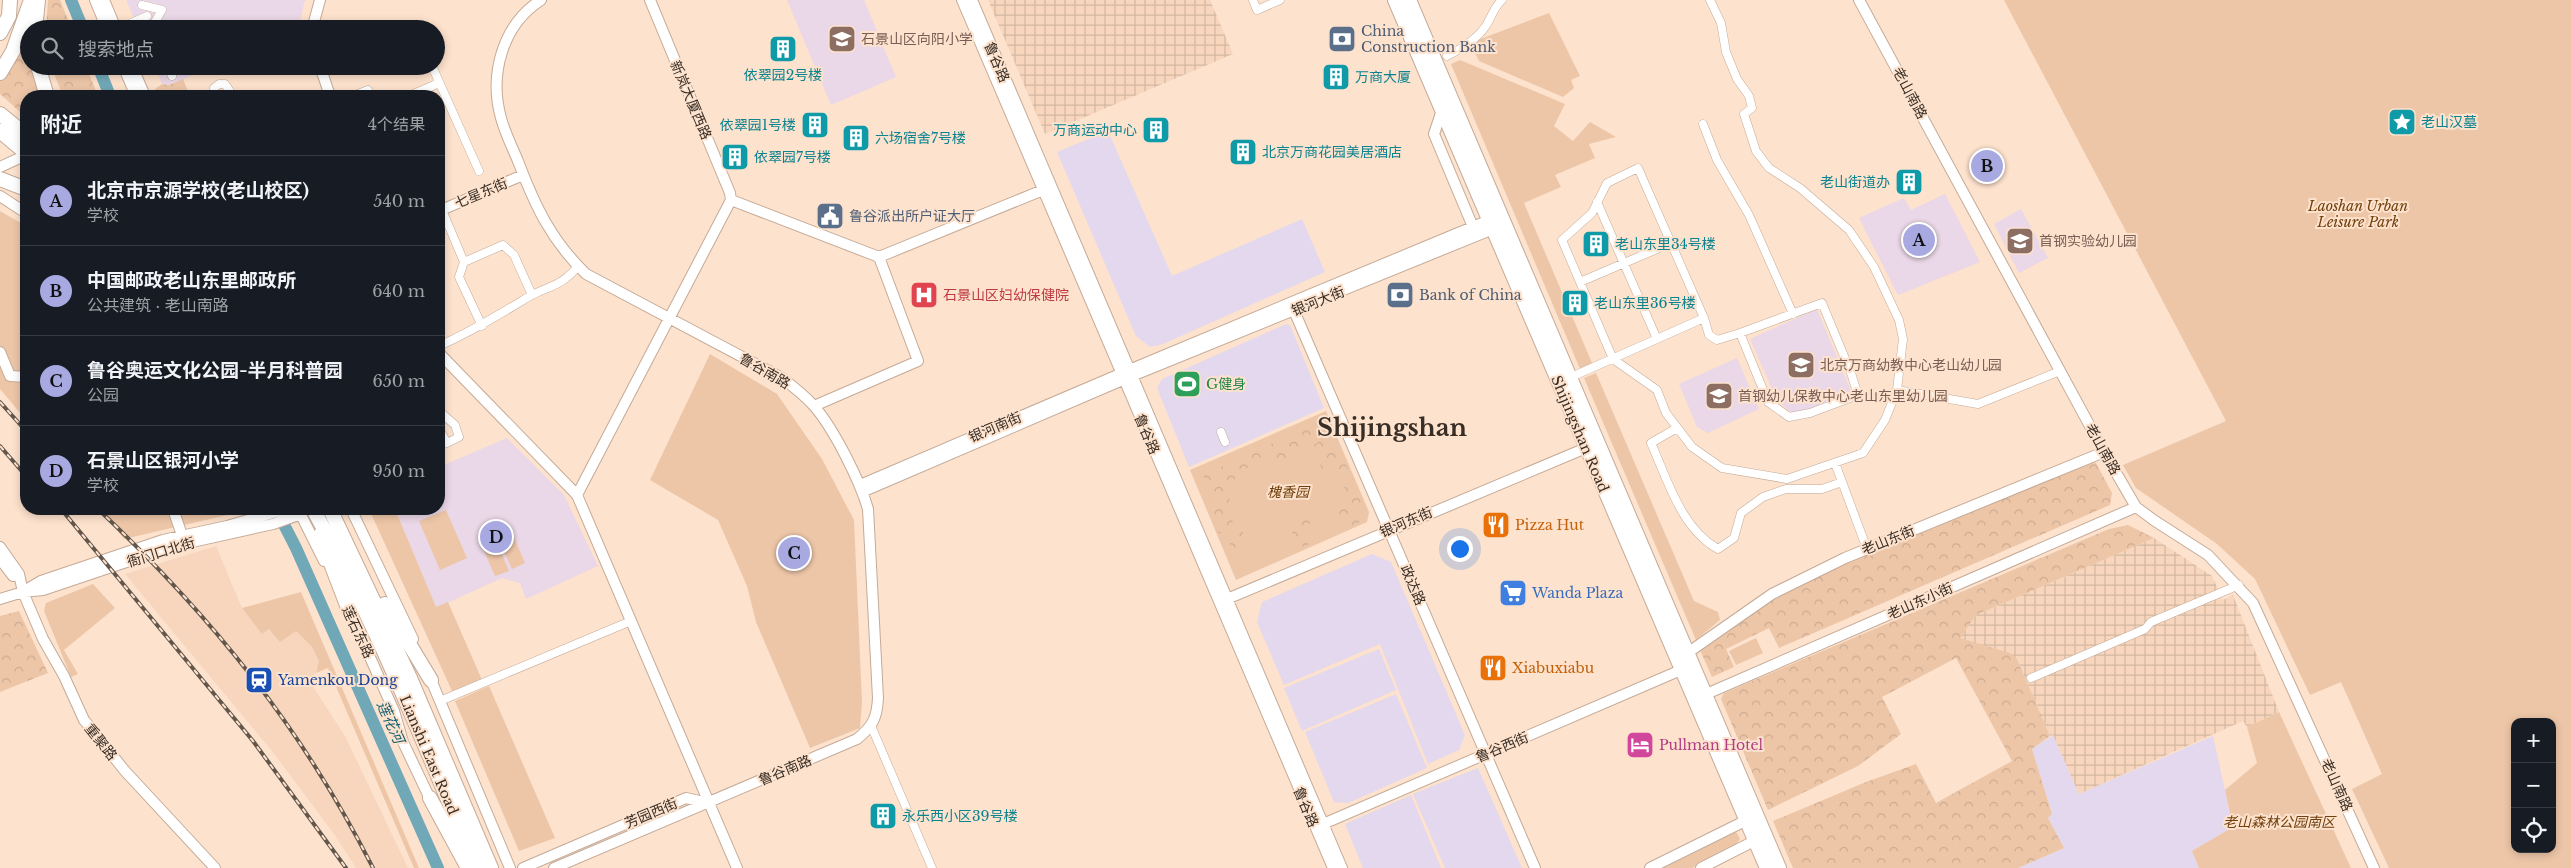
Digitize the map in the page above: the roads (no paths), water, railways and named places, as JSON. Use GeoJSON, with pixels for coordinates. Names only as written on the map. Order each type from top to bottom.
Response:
{"type":"FeatureCollection","features":[{"type":"Feature","properties":{"kind":"highway"},"geometry":{"type":"LineString","coordinates":[[0,33],[9,16],[10,0]]}},
{"type":"Feature","properties":{"kind":"highway"},"geometry":{"type":"LineString","coordinates":[[24,20],[31,0]]}},
{"type":"Feature","properties":{"kind":"highway"},"geometry":{"type":"LineString","coordinates":[[36,20],[38,0]]}},
{"type":"Feature","properties":{"kind":"highway","name":"Shijingshan Road"},"geometry":{"type":"LineString","coordinates":[[1395,0],[1442,110],[1497,222],[1569,378],[1704,695],[1751,818]]}},
{"type":"Feature","properties":{"kind":"highway","name":"Shijingshan Road"},"geometry":{"type":"LineString","coordinates":[[1409,0],[1586,448],[1681,670],[1760,838],[1779,868]]}},
{"type":"Feature","properties":{"kind":"highway"},"geometry":{"type":"LineString","coordinates":[[0,73],[13,51],[20,31]]}},
{"type":"Feature","properties":{"kind":"highway"},"geometry":{"type":"LineString","coordinates":[[41,75],[45,90]]}},
{"type":"Feature","properties":{"kind":"highway"},"geometry":{"type":"LineString","coordinates":[[0,114],[20,131]]}},
{"type":"Feature","properties":{"kind":"highway"},"geometry":{"type":"LineString","coordinates":[[0,131],[20,149]]}},
{"type":"Feature","properties":{"kind":"highway"},"geometry":{"type":"LineString","coordinates":[[0,181],[20,187]]}},
{"type":"Feature","properties":{"kind":"highway"},"geometry":{"type":"LineString","coordinates":[[302,515],[350,613]]}},
{"type":"Feature","properties":{"kind":"highway","name":"Lianshi East Road"},"geometry":{"type":"LineString","coordinates":[[304,515],[336,550],[398,683],[477,868]]}},
{"type":"Feature","properties":{"kind":"highway","name":"Lianshi East Road"},"geometry":{"type":"LineString","coordinates":[[333,515],[410,678],[491,868]]}},
{"type":"Feature","properties":{"kind":"highway"},"geometry":{"type":"LineString","coordinates":[[348,544],[431,680]]}},
{"type":"Feature","properties":{"kind":"highway"},"geometry":{"type":"LineString","coordinates":[[430,798],[468,868]]}},
{"type":"Feature","properties":{"kind":"highway","name":"Shijingshan Road"},"geometry":{"type":"LineString","coordinates":[[1760,838],[1767,868]]}},
{"type":"Feature","properties":{"kind":"street"},"geometry":{"type":"LineString","coordinates":[[95,0],[103,20]]}},
{"type":"Feature","properties":{"kind":"street"},"geometry":{"type":"LineString","coordinates":[[104,0],[113,20]]}},
{"type":"Feature","properties":{"kind":"street"},"geometry":{"type":"LineString","coordinates":[[314,20],[320,0]]}},
{"type":"Feature","properties":{"kind":"street","name":"鲁谷南路"},"geometry":{"type":"LineString","coordinates":[[541,0],[525,14],[509,35],[500,58],[497,95],[502,118],[523,175],[551,235],[586,274],[782,378],[814,406],[828,427],[861,488],[868,509],[878,698],[878,715],[872,728],[857,739],[709,803]]}},
{"type":"Feature","properties":{"kind":"street","name":"新岚大厦西路"},"geometry":{"type":"LineString","coordinates":[[650,0],[730,193],[731,200]]}},
{"type":"Feature","properties":{"kind":"street","name":"鲁谷路"},"geometry":{"type":"LineString","coordinates":[[962,0],[1043,190],[1227,599],[1342,868]]}},
{"type":"Feature","properties":{"kind":"street","name":"鲁谷路"},"geometry":{"type":"LineString","coordinates":[[972,0],[1333,868]]}},
{"type":"Feature","properties":{"kind":"street"},"geometry":{"type":"LineString","coordinates":[[1253,0],[1257,10],[1280,0]]}},
{"type":"Feature","properties":{"kind":"street"},"geometry":{"type":"LineString","coordinates":[[1447,56],[1464,48],[1485,27],[1495,7],[1502,0]]}},
{"type":"Feature","properties":{"kind":"street"},"geometry":{"type":"LineString","coordinates":[[1710,0],[1721,23],[1726,52],[1749,96],[1752,108],[1744,114],[1745,123],[1756,151],[1769,168],[1800,188],[1849,230],[1874,267],[1899,320],[1903,339],[1897,390],[1885,420],[1863,453],[1787,479],[1722,468],[1692,448],[1666,413],[1657,390],[1613,359],[1562,240],[1592,213],[1607,183],[1638,168],[1710,335],[1717,340],[1822,303],[1858,395],[1810,413],[1789,417],[1768,402],[1740,333]]}},
{"type":"Feature","properties":{"kind":"street","name":"老山南路"},"geometry":{"type":"LineString","coordinates":[[1859,0],[2104,452],[2136,507],[2154,521],[2208,555],[2239,585],[2253,603],[2269,633],[2374,868]]}},
{"type":"Feature","properties":{"kind":"street"},"geometry":{"type":"LineString","coordinates":[[141,3],[149,20]]}},
{"type":"Feature","properties":{"kind":"street"},"geometry":{"type":"LineString","coordinates":[[141,3],[162,10],[156,20]]}},
{"type":"Feature","properties":{"kind":"street"},"geometry":{"type":"LineString","coordinates":[[138,20],[147,16]]}},
{"type":"Feature","properties":{"kind":"street"},"geometry":{"type":"LineString","coordinates":[[127,75],[133,90]]}},
{"type":"Feature","properties":{"kind":"street"},"geometry":{"type":"LineString","coordinates":[[136,75],[142,90]]}},
{"type":"Feature","properties":{"kind":"street"},"geometry":{"type":"LineString","coordinates":[[323,75],[328,90]]}},
{"type":"Feature","properties":{"kind":"street"},"geometry":{"type":"LineString","coordinates":[[436,75],[442,90]]}},
{"type":"Feature","properties":{"kind":"street"},"geometry":{"type":"LineString","coordinates":[[423,90],[439,83]]}},
{"type":"Feature","properties":{"kind":"street"},"geometry":{"type":"LineString","coordinates":[[214,90],[219,84],[225,84],[229,90]]}},
{"type":"Feature","properties":{"kind":"street"},"geometry":{"type":"LineString","coordinates":[[445,96],[479,171]]}},
{"type":"Feature","properties":{"kind":"street"},"geometry":{"type":"LineString","coordinates":[[1442,110],[1434,134],[1473,227]]}},
{"type":"Feature","properties":{"kind":"street"},"geometry":{"type":"LineString","coordinates":[[1703,124],[1717,160],[1749,215],[1792,314]]}},
{"type":"Feature","properties":{"kind":"street"},"geometry":{"type":"LineString","coordinates":[[0,167],[20,157]]}},
{"type":"Feature","properties":{"kind":"street","name":"七星东街"},"geometry":{"type":"LineString","coordinates":[[445,209],[523,175]]}},
{"type":"Feature","properties":{"kind":"street"},"geometry":{"type":"LineString","coordinates":[[577,495],[667,318],[731,200],[879,257],[1043,190]]}},
{"type":"Feature","properties":{"kind":"street"},"geometry":{"type":"LineString","coordinates":[[0,196],[20,209]]}},
{"type":"Feature","properties":{"kind":"street"},"geometry":{"type":"LineString","coordinates":[[1598,202],[1657,339]]}},
{"type":"Feature","properties":{"kind":"street"},"geometry":{"type":"LineString","coordinates":[[445,222],[464,262],[459,277],[482,326]]}},
{"type":"Feature","properties":{"kind":"street","name":"银河大街"},"geometry":{"type":"LineString","coordinates":[[1292,306],[1473,227],[1497,222]]}},
{"type":"Feature","properties":{"kind":"street","name":"银河大街"},"geometry":{"type":"LineString","coordinates":[[1127,375],[1497,222]]}},
{"type":"Feature","properties":{"kind":"street"},"geometry":{"type":"LineString","coordinates":[[1580,282],[1671,243]]}},
{"type":"Feature","properties":{"kind":"street"},"geometry":{"type":"LineString","coordinates":[[464,262],[503,245],[514,255],[532,295]]}},
{"type":"Feature","properties":{"kind":"street"},"geometry":{"type":"LineString","coordinates":[[814,406],[918,361],[879,257]]}},
{"type":"Feature","properties":{"kind":"street"},"geometry":{"type":"LineString","coordinates":[[445,343],[482,326],[532,295],[567,280],[578,266]]}},
{"type":"Feature","properties":{"kind":"street","name":"政达路"},"geometry":{"type":"LineString","coordinates":[[1292,306],[1535,868]]}},
{"type":"Feature","properties":{"kind":"street"},"geometry":{"type":"LineString","coordinates":[[1569,378],[1704,318]]}},
{"type":"Feature","properties":{"kind":"street"},"geometry":{"type":"LineString","coordinates":[[0,352],[10,376],[20,377]]}},
{"type":"Feature","properties":{"kind":"street"},"geometry":{"type":"LineString","coordinates":[[445,359],[577,495],[737,868]]}},
{"type":"Feature","properties":{"kind":"street"},"geometry":{"type":"LineString","coordinates":[[1897,390],[1978,404],[2060,371]]}},
{"type":"Feature","properties":{"kind":"street","name":"银河南街"},"geometry":{"type":"LineString","coordinates":[[861,488],[1127,375]]}},
{"type":"Feature","properties":{"kind":"street"},"geometry":{"type":"LineString","coordinates":[[445,417],[455,426],[459,437],[447,443],[445,440]]}},
{"type":"Feature","properties":{"kind":"street"},"geometry":{"type":"LineString","coordinates":[[1677,428],[1651,443],[1688,524],[1703,541],[1718,549],[1734,538],[1741,513],[1762,497],[1786,488],[1822,489],[1842,482]]}},
{"type":"Feature","properties":{"kind":"street"},"geometry":{"type":"LineString","coordinates":[[1221,432],[1225,442]]}},
{"type":"Feature","properties":{"kind":"street","name":"银河东街"},"geometry":{"type":"LineString","coordinates":[[1227,599],[1388,529],[1586,448]]}},
{"type":"Feature","properties":{"kind":"street","name":"老山东街"},"geometry":{"type":"LineString","coordinates":[[1686,654],[1772,594],[1867,549],[2104,452]]}},
{"type":"Feature","properties":{"kind":"street"},"geometry":{"type":"LineString","coordinates":[[1835,463],[1867,549]]}},
{"type":"Feature","properties":{"kind":"street","name":"老山东小街"},"geometry":{"type":"LineString","coordinates":[[1704,695],[2136,507]]}},
{"type":"Feature","properties":{"kind":"street"},"geometry":{"type":"LineString","coordinates":[[175,515],[184,540]]}},
{"type":"Feature","properties":{"kind":"street","name":"衙门口北街"},"geometry":{"type":"LineString","coordinates":[[0,599],[23,592],[40,581],[184,540],[287,515]]}},
{"type":"Feature","properties":{"kind":"street"},"geometry":{"type":"LineString","coordinates":[[354,515],[431,680],[510,868]]}},
{"type":"Feature","properties":{"kind":"street"},"geometry":{"type":"LineString","coordinates":[[0,547],[10,559],[18,574],[23,592]]}},
{"type":"Feature","properties":{"kind":"street"},"geometry":{"type":"LineString","coordinates":[[0,559],[23,592]]}},
{"type":"Feature","properties":{"kind":"street"},"geometry":{"type":"LineString","coordinates":[[2031,678],[2145,629],[2151,622],[2239,585]]}},
{"type":"Feature","properties":{"kind":"street","name":"重聚路"},"geometry":{"type":"LineString","coordinates":[[23,592],[43,639],[64,676],[84,720],[126,771],[215,868]]}},
{"type":"Feature","properties":{"kind":"street","name":"莲石东路"},"geometry":{"type":"LineString","coordinates":[[350,613],[394,711],[403,742],[430,798],[460,868]]}},
{"type":"Feature","properties":{"kind":"street"},"geometry":{"type":"LineString","coordinates":[[440,702],[631,621]]}},
{"type":"Feature","properties":{"kind":"street","name":"鲁谷西街"},"geometry":{"type":"LineString","coordinates":[[1323,824],[1681,670]]}},
{"type":"Feature","properties":{"kind":"street"},"geometry":{"type":"LineString","coordinates":[[872,728],[932,868]]}},
{"type":"Feature","properties":{"kind":"street","name":"芳园西街"},"geometry":{"type":"LineString","coordinates":[[523,868],[686,798],[709,803]]}},
{"type":"Feature","properties":{"kind":"street","name":"芳园西街"},"geometry":{"type":"LineString","coordinates":[[554,868],[709,803]]}},
{"type":"Feature","properties":{"kind":"street"},"geometry":{"type":"LineString","coordinates":[[1650,868],[1751,818]]}},
{"type":"Feature","properties":{"kind":"street"},"geometry":{"type":"LineString","coordinates":[[1701,868],[1760,838]]}},
{"type":"Feature","properties":{"kind":"waterway","name":"莲花河"},"geometry":{"type":"LineString","coordinates":[[71,0],[79,20]]}},
{"type":"Feature","properties":{"kind":"waterway","name":"莲花河"},"geometry":{"type":"LineString","coordinates":[[102,75],[108,90]]}},
{"type":"Feature","properties":{"kind":"waterway","name":"莲花河"},"geometry":{"type":"LineString","coordinates":[[279,515],[296,548],[438,868]]}},
{"type":"Feature","properties":{"kind":"railway"},"geometry":{"type":"LineString","coordinates":[[0,402],[20,424]]}},
{"type":"Feature","properties":{"kind":"railway"},"geometry":{"type":"LineString","coordinates":[[0,446],[20,469]]}},
{"type":"Feature","properties":{"kind":"railway"},"geometry":{"type":"LineString","coordinates":[[66,515],[253,741],[346,868]]}},
{"type":"Feature","properties":{"kind":"railway"},"geometry":{"type":"LineString","coordinates":[[104,515],[179,591],[252,676],[316,768],[373,868]]}},
{"type":"Feature","properties":{"kind":"place","name":"石景山区向阳小学"},"geometry":{"type":"Point","coordinates":[842,39]}},
{"type":"Feature","properties":{"kind":"place","name":"China Construction Bank"},"geometry":{"type":"Point","coordinates":[1342,39]}},
{"type":"Feature","properties":{"kind":"place","name":"依翠园2号楼"},"geometry":{"type":"Point","coordinates":[783,49]}},
{"type":"Feature","properties":{"kind":"place","name":"万商大厦"},"geometry":{"type":"Point","coordinates":[1336,77]}},
{"type":"Feature","properties":{"kind":"place","name":"老山汉墓"},"geometry":{"type":"Point","coordinates":[2402,122]}},
{"type":"Feature","properties":{"kind":"place","name":"依翠园1号楼"},"geometry":{"type":"Point","coordinates":[815,125]}},
{"type":"Feature","properties":{"kind":"place","name":"万商运动中心"},"geometry":{"type":"Point","coordinates":[1156,130]}},
{"type":"Feature","properties":{"kind":"place","name":"六场宿舍7号楼"},"geometry":{"type":"Point","coordinates":[856,138]}},
{"type":"Feature","properties":{"kind":"place","name":"北京万商花园美居酒店"},"geometry":{"type":"Point","coordinates":[1243,152]}},
{"type":"Feature","properties":{"kind":"place","name":"依翠园7号楼"},"geometry":{"type":"Point","coordinates":[735,157]}},
{"type":"Feature","properties":{"kind":"place","name":"中国邮政老山东里邮政所"},"geometry":{"type":"Point","coordinates":[1987,166]}},
{"type":"Feature","properties":{"kind":"place","name":"老山街道办"},"geometry":{"type":"Point","coordinates":[1909,182]}},
{"type":"Feature","properties":{"kind":"place","name":"鲁谷派出所户证大厅"},"geometry":{"type":"Point","coordinates":[830,216]}},
{"type":"Feature","properties":{"kind":"place","name":"北京市京源学校(老山校区)"},"geometry":{"type":"Point","coordinates":[1919,240]}},
{"type":"Feature","properties":{"kind":"place","name":"首钢实验幼儿园"},"geometry":{"type":"Point","coordinates":[2020,241]}},
{"type":"Feature","properties":{"kind":"place","name":"老山东里34号楼"},"geometry":{"type":"Point","coordinates":[1596,244]}},
{"type":"Feature","properties":{"kind":"place","name":"石景山区妇幼保健院"},"geometry":{"type":"Point","coordinates":[924,295]}},
{"type":"Feature","properties":{"kind":"place","name":"Bank of China"},"geometry":{"type":"Point","coordinates":[1400,295]}},
{"type":"Feature","properties":{"kind":"place","name":"老山东里36号楼"},"geometry":{"type":"Point","coordinates":[1575,303]}},
{"type":"Feature","properties":{"kind":"place","name":"北京万商幼教中心老山幼儿园"},"geometry":{"type":"Point","coordinates":[1801,365]}},
{"type":"Feature","properties":{"kind":"place","name":"G健身"},"geometry":{"type":"Point","coordinates":[1187,384]}},
{"type":"Feature","properties":{"kind":"place","name":"首钢幼儿保教中心老山东里幼儿园"},"geometry":{"type":"Point","coordinates":[1719,396]}},
{"type":"Feature","properties":{"kind":"place","name":"Pizza Hut"},"geometry":{"type":"Point","coordinates":[1496,525]}},
{"type":"Feature","properties":{"kind":"place","name":"石景山区银河小学"},"geometry":{"type":"Point","coordinates":[496,537]}},
{"type":"Feature","properties":{"kind":"place","name":"鲁谷奥运文化公园-半月科普园"},"geometry":{"type":"Point","coordinates":[794,553]}},
{"type":"Feature","properties":{"kind":"place","name":"Wanda Plaza"},"geometry":{"type":"Point","coordinates":[1513,593]}},
{"type":"Feature","properties":{"kind":"place","name":"Xiabuxiabu"},"geometry":{"type":"Point","coordinates":[1493,668]}},
{"type":"Feature","properties":{"kind":"place","name":"Yamenkou Dong"},"geometry":{"type":"Point","coordinates":[259,680]}},
{"type":"Feature","properties":{"kind":"place","name":"Pullman Hotel"},"geometry":{"type":"Point","coordinates":[1640,745]}},
{"type":"Feature","properties":{"kind":"place","name":"永乐西小区39号楼"},"geometry":{"type":"Point","coordinates":[883,816]}},
{"type":"Feature","properties":{"kind":"district","name":"Shijingshan"},"geometry":{"type":"Point","coordinates":[1392,427]}},
{"type":"Feature","properties":{"kind":"park label","name":"Laoshan Urban Leisure Park"},"geometry":{"type":"Point","coordinates":[2358,214]}},
{"type":"Feature","properties":{"kind":"park label","name":"槐香园"},"geometry":{"type":"Point","coordinates":[1288,492]}},
{"type":"Feature","properties":{"kind":"park label","name":"老山森林公园南区"},"geometry":{"type":"Point","coordinates":[2279,822]}}]}
